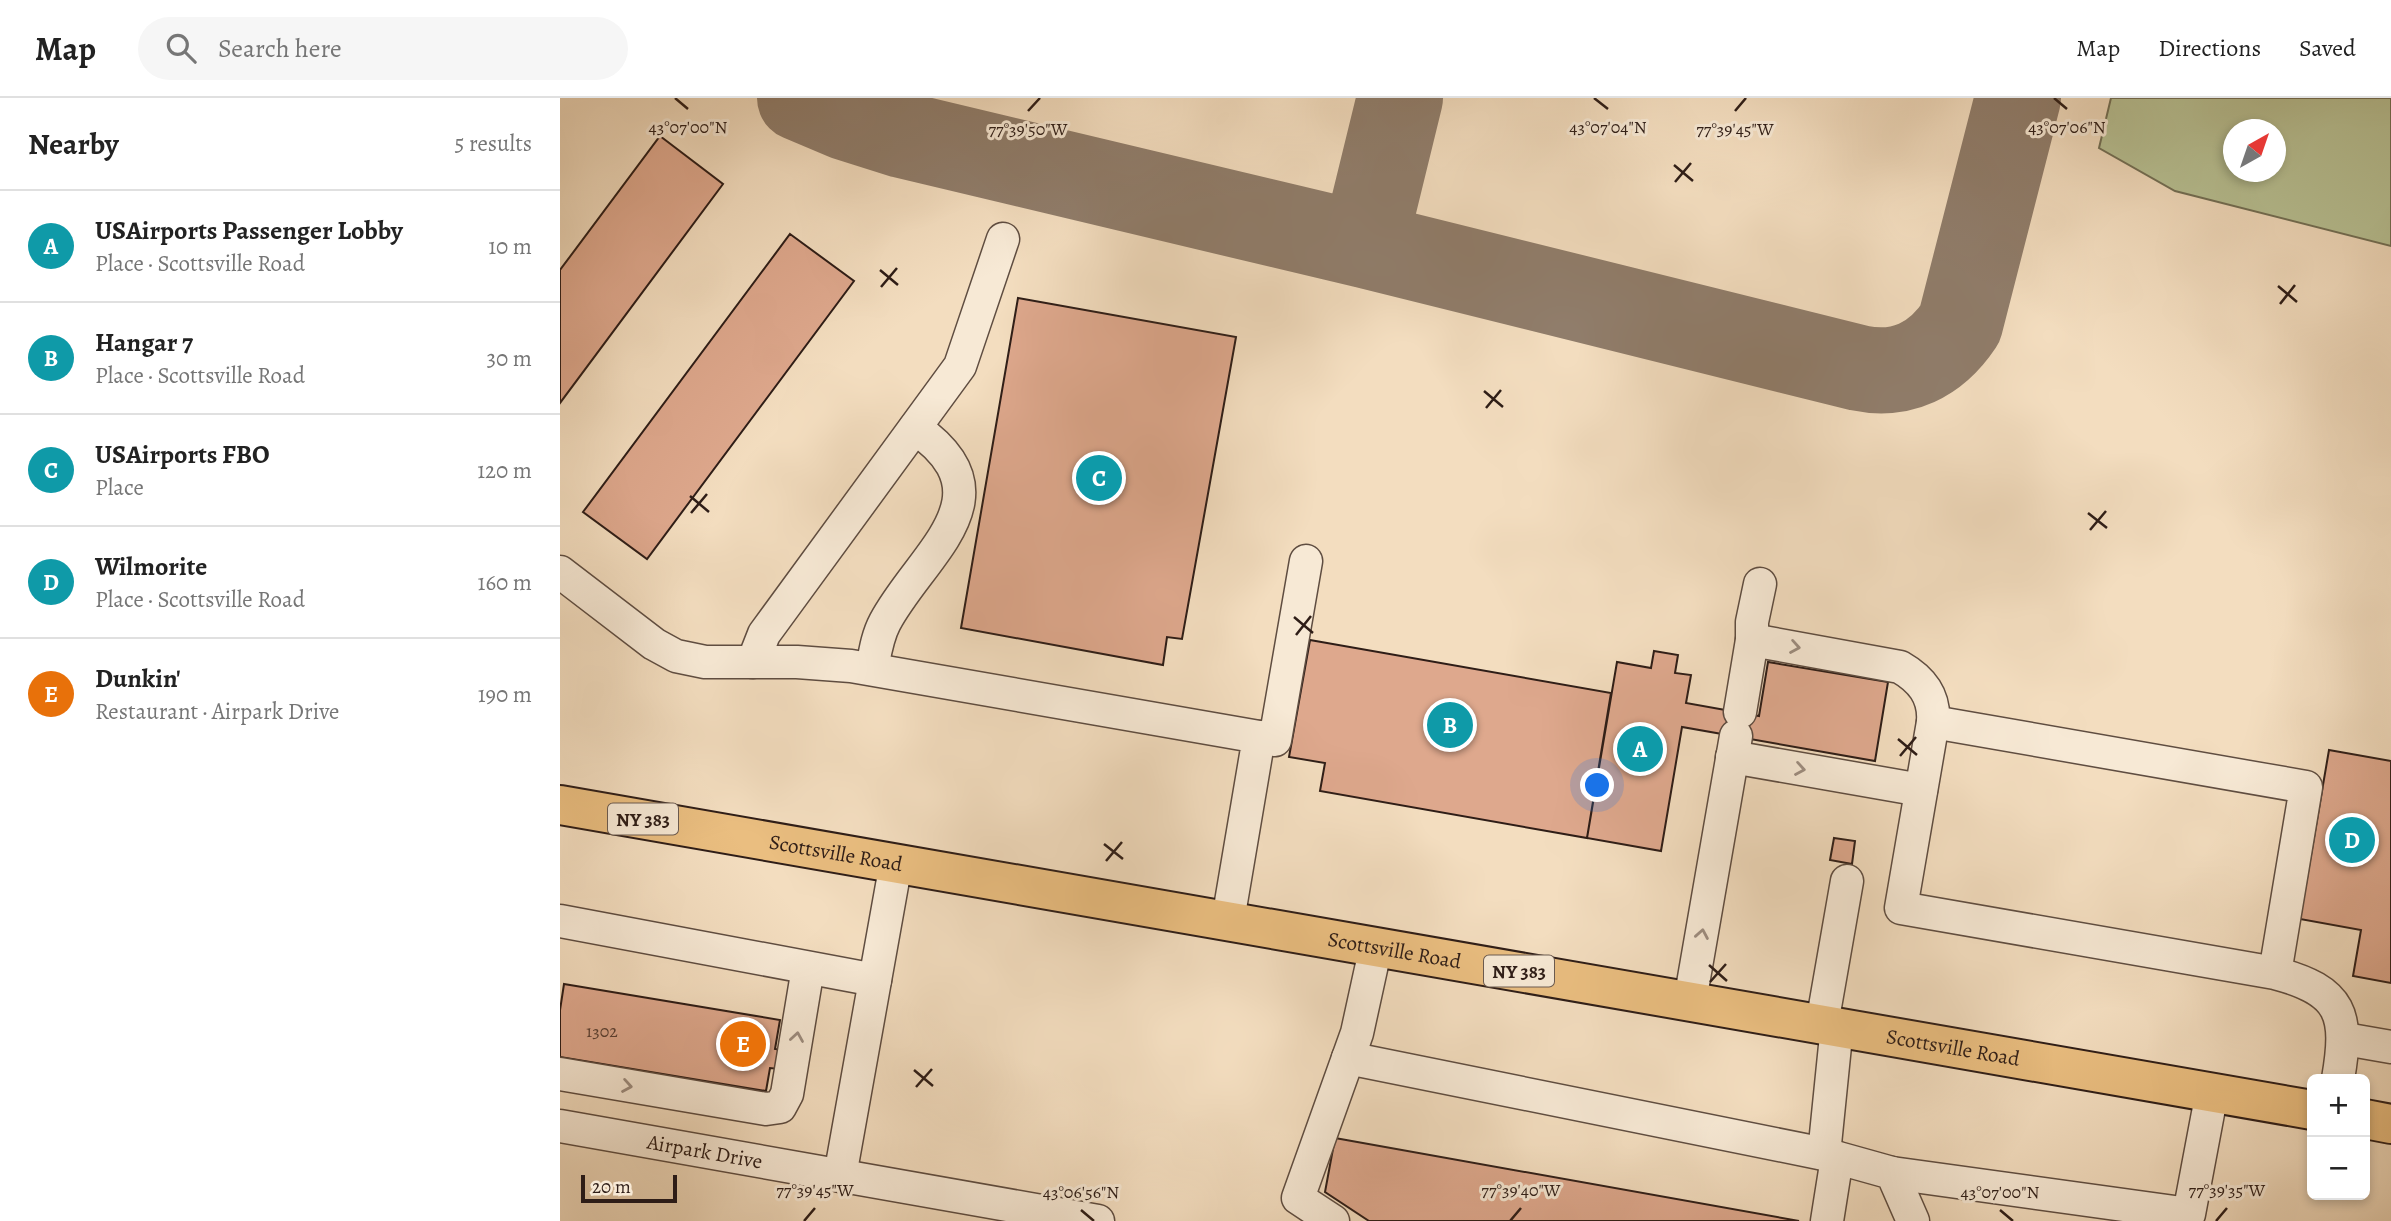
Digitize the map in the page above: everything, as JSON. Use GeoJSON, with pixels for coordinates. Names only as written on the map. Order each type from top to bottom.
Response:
{"type":"FeatureCollection","features":[{"type":"Feature","properties":{"kind":"main road","name":"Scottsville Road"},"geometry":{"type":"LineString","coordinates":[[560,805],[2307,1109]]}},
{"type":"Feature","properties":{"kind":"main road"},"geometry":{"type":"LineString","coordinates":[[2370,1120],[2391,1124]]}},
{"type":"Feature","properties":{"kind":"street"},"geometry":{"type":"LineString","coordinates":[[753,662],[764,634],[952,377],[966,353],[1003,239]]}},
{"type":"Feature","properties":{"kind":"street"},"geometry":{"type":"LineString","coordinates":[[872,669],[876,648],[887,619],[941,544],[953,523],[957,507],[958,488],[953,461],[944,449],[915,428]]}},
{"type":"Feature","properties":{"kind":"street"},"geometry":{"type":"LineString","coordinates":[[560,572],[666,651],[705,662],[797,662],[872,669],[1275,740],[1306,561]]}},
{"type":"Feature","properties":{"kind":"street"},"geometry":{"type":"LineString","coordinates":[[1690,1001],[1752,640],[1752,622],[1759,584]]}},
{"type":"Feature","properties":{"kind":"street"},"geometry":{"type":"LineString","coordinates":[[1752,640],[1900,667],[1916,677],[1926,690],[1933,705],[1933,722],[1901,908],[2274,973],[2311,986],[2325,995],[2340,1016],[2345,1039],[2339,1074]]}},
{"type":"Feature","properties":{"kind":"street"},"geometry":{"type":"LineString","coordinates":[[1933,722],[2306,787],[2274,973]]}},
{"type":"Feature","properties":{"kind":"street"},"geometry":{"type":"LineString","coordinates":[[1736,735],[1921,790]]}},
{"type":"Feature","properties":{"kind":"street"},"geometry":{"type":"LineString","coordinates":[[1228,920],[1259,737]]}},
{"type":"Feature","properties":{"kind":"street"},"geometry":{"type":"LineString","coordinates":[[840,1176],[896,863]]}},
{"type":"Feature","properties":{"kind":"street"},"geometry":{"type":"LineString","coordinates":[[1827,1221],[1830,1025],[1847,881]]}},
{"type":"Feature","properties":{"kind":"street"},"geometry":{"type":"LineString","coordinates":[[560,921],[875,980]]}},
{"type":"Feature","properties":{"kind":"street"},"geometry":{"type":"LineString","coordinates":[[1334,1221],[1298,1198],[1357,1033],[1376,946]]}},
{"type":"Feature","properties":{"kind":"street"},"geometry":{"type":"LineString","coordinates":[[560,1074],[766,1109],[780,1107],[788,1094],[808,968]]}},
{"type":"Feature","properties":{"kind":"street"},"geometry":{"type":"LineString","coordinates":[[2345,1039],[2391,1047]]}},
{"type":"Feature","properties":{"kind":"street"},"geometry":{"type":"LineString","coordinates":[[1348,1058],[1830,1156],[1892,1173],[2196,1219],[2212,1092]]}},
{"type":"Feature","properties":{"kind":"street","name":"Airpark Drive"},"geometry":{"type":"LineString","coordinates":[[560,1126],[1082,1220]]}},
{"type":"Feature","properties":{"kind":"street"},"geometry":{"type":"LineString","coordinates":[[1892,1173],[1913,1221]]}},
{"type":"Feature","properties":{"kind":"green space"},"geometry":{"type":"Polygon","coordinates":[[[2111,98],[2391,98],[2391,246],[2175,191],[2099,148],[2111,98]]]}},
{"type":"Feature","properties":{"kind":"building"},"geometry":{"type":"Polygon","coordinates":[[[660,136],[723,184],[560,403],[560,270],[660,136]]]}},
{"type":"Feature","properties":{"kind":"building"},"geometry":{"type":"Polygon","coordinates":[[[790,234],[854,281],[647,559],[583,512],[790,234]]]}},
{"type":"Feature","properties":{"kind":"building"},"geometry":{"type":"Polygon","coordinates":[[[1018,298],[1236,337],[1182,639],[1167,637],[1163,665],[961,628],[1018,298]]]}},
{"type":"Feature","properties":{"kind":"building"},"geometry":{"type":"Polygon","coordinates":[[[1310,640],[1611,693],[1587,838],[1320,791],[1325,763],[1289,757],[1310,640]]]}},
{"type":"Feature","properties":{"kind":"building"},"geometry":{"type":"Polygon","coordinates":[[[1654,651],[1678,655],[1675,673],[1691,675],[1686,703],[1759,716],[1768,662],[1888,682],[1875,761],[1682,727],[1661,851],[1587,838],[1617,662],[1651,668],[1654,651]]]}},
{"type":"Feature","properties":{"kind":"building"},"geometry":{"type":"Polygon","coordinates":[[[2329,750],[2391,761],[2391,983],[2353,976],[2361,930],[2300,919],[2329,750]]]}},
{"type":"Feature","properties":{"kind":"building"},"geometry":{"type":"Polygon","coordinates":[[[1834,838],[1855,841],[1852,864],[1830,860],[1834,838]]]}},
{"type":"Feature","properties":{"kind":"building"},"geometry":{"type":"Polygon","coordinates":[[[564,984],[780,1020],[775,1049],[782,1050],[779,1069],[770,1068],[766,1091],[560,1057],[560,1010],[564,984]]]}},
{"type":"Feature","properties":{"kind":"building"},"geometry":{"type":"Polygon","coordinates":[[[1335,1138],[1799,1221],[1369,1221],[1325,1192],[1335,1138]]]}},
{"type":"Feature","properties":{"kind":"taxiway"},"geometry":{"type":"LineString","coordinates":[[800,98],[845,117],[902,135],[1875,370],[1904,368],[1917,363],[1940,347],[1960,324],[2018,98]]}},
{"type":"Feature","properties":{"kind":"taxiway"},"geometry":{"type":"LineString","coordinates":[[1364,245],[1400,98]]}},
{"type":"Feature","properties":{"kind":"place","name":"USAirports FBO"},"geometry":{"type":"Point","coordinates":[1099,478]}},
{"type":"Feature","properties":{"kind":"place","name":"Hangar 7"},"geometry":{"type":"Point","coordinates":[1450,725]}},
{"type":"Feature","properties":{"kind":"place","name":"USAirports Passenger Lobby"},"geometry":{"type":"Point","coordinates":[1640,749]}},
{"type":"Feature","properties":{"kind":"place","name":"Wilmorite"},"geometry":{"type":"Point","coordinates":[2352,840]}},
{"type":"Feature","properties":{"kind":"place","name":"Dunkin'"},"geometry":{"type":"Point","coordinates":[743,1044]}}]}
